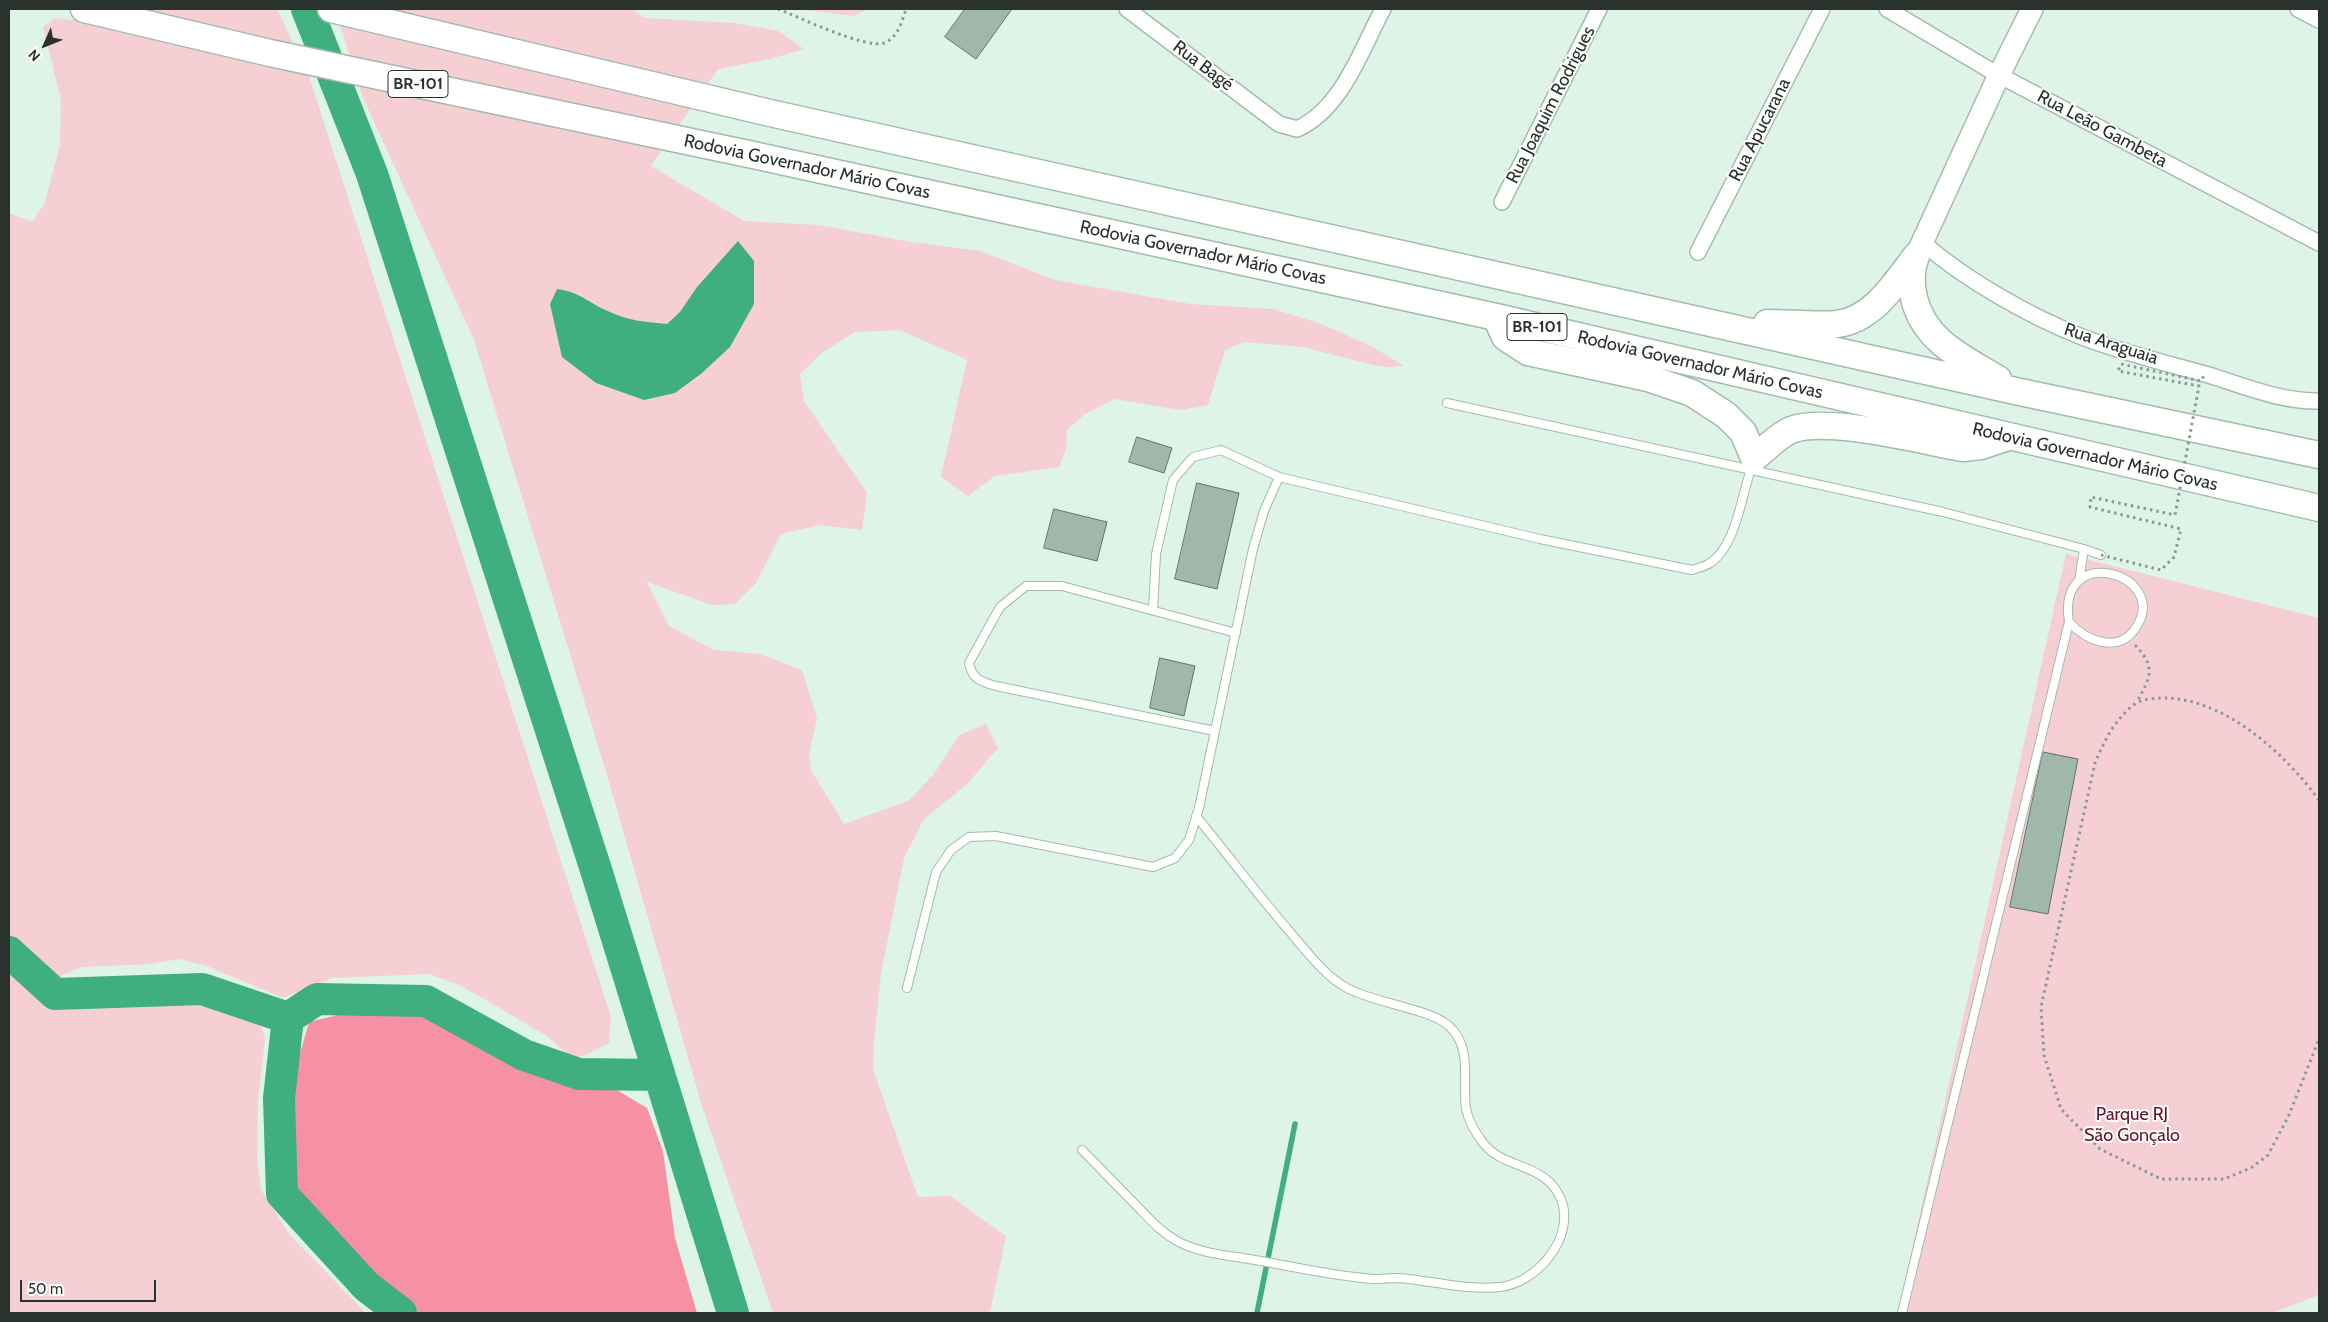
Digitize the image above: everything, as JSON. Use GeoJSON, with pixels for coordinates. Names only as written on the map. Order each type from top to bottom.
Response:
{"type":"FeatureCollection","features":[{"type":"Feature","properties":{"kind":"highway","name":"Rodovia Governador Mário Covas"},"geometry":{"type":"LineString","coordinates":[[84,9],[270,53],[753,155],[1496,317],[2319,508]]}},
{"type":"Feature","properties":{"kind":"highway","name":"BR-101"},"geometry":{"type":"LineString","coordinates":[[331,9],[770,113],[1723,324],[2020,392],[2319,455]]}},
{"type":"Feature","properties":{"kind":"highway"},"geometry":{"type":"LineString","coordinates":[[1723,324],[1838,324],[1864,313],[1887,294],[1919,249]]}},
{"type":"Feature","properties":{"kind":"highway"},"geometry":{"type":"LineString","coordinates":[[1919,249],[1912,289],[1917,311],[1928,329],[1944,346],[2020,392]]}},
{"type":"Feature","properties":{"kind":"highway"},"geometry":{"type":"LineString","coordinates":[[1496,317],[1505,337],[1528,352],[1648,378],[1692,393],[1726,415],[1743,432],[1752,464],[1778,438],[1804,426],[1832,425],[1963,448],[1981,446],[2009,437]]}},
{"type":"Feature","properties":{"kind":"main road"},"geometry":{"type":"LineString","coordinates":[[1919,249],[1999,75],[2032,9]]}},
{"type":"Feature","properties":{"kind":"street","name":"Rua Bagé"},"geometry":{"type":"LineString","coordinates":[[1127,9],[1279,124],[1297,130],[1313,122],[1343,84],[1383,9]]}},
{"type":"Feature","properties":{"kind":"street","name":"Rua Joaquim Rodrigues"},"geometry":{"type":"LineString","coordinates":[[1502,202],[1599,9]]}},
{"type":"Feature","properties":{"kind":"street","name":"Rua Apucarana"},"geometry":{"type":"LineString","coordinates":[[1698,252],[1822,9]]}},
{"type":"Feature","properties":{"kind":"street","name":"Rua Leão Gambeta"},"geometry":{"type":"LineString","coordinates":[[1887,9],[1999,75],[2319,243]]}},
{"type":"Feature","properties":{"kind":"street"},"geometry":{"type":"LineString","coordinates":[[2298,9],[2319,20]]}},
{"type":"Feature","properties":{"kind":"street","name":"Rua Araguaia"},"geometry":{"type":"LineString","coordinates":[[1919,249],[1934,253],[1992,291],[2044,321],[2083,337],[2271,394],[2319,401]]}},
{"type":"Feature","properties":{"kind":"lane"},"geometry":{"type":"LineString","coordinates":[[1447,403],[1752,464],[2084,548],[2101,555]]}},
{"type":"Feature","properties":{"kind":"lane"},"geometry":{"type":"LineString","coordinates":[[1153,610],[1156,554],[1173,480],[1193,458],[1221,450],[1280,477],[1540,539],[1692,570],[1711,563],[1726,544],[1737,522],[1752,464]]}},
{"type":"Feature","properties":{"kind":"lane"},"geometry":{"type":"LineString","coordinates":[[906,988],[936,872],[951,850],[969,837],[996,836],[1153,867],[1175,858],[1189,840],[1215,731],[1253,549],[1264,511],[1280,477]]}},
{"type":"Feature","properties":{"kind":"lane"},"geometry":{"type":"LineString","coordinates":[[1902,1313],[2069,622],[2069,600],[2079,581],[2084,548]]}},
{"type":"Feature","properties":{"kind":"lane"},"geometry":{"type":"LineString","coordinates":[[2069,622],[2080,634],[2093,640],[2117,642],[2135,629],[2141,619],[2143,606],[2136,590],[2116,575],[2098,571],[2087,574],[2079,581]]}},
{"type":"Feature","properties":{"kind":"lane"},"geometry":{"type":"LineString","coordinates":[[1215,731],[996,686],[979,681],[971,671],[969,663],[1000,607],[1026,586],[1062,586],[1236,633]]}},
{"type":"Feature","properties":{"kind":"lane"},"geometry":{"type":"LineString","coordinates":[[1082,1150],[1160,1230],[1176,1241],[1199,1250],[1321,1273],[1374,1278],[1397,1278],[1452,1286],[1502,1287],[1529,1277],[1548,1259],[1560,1237],[1565,1215],[1560,1198],[1548,1181],[1532,1169],[1501,1157],[1484,1145],[1472,1125],[1466,1109],[1465,1056],[1460,1040],[1448,1025],[1428,1015],[1370,999],[1346,988],[1317,963],[1196,816]]}},
{"type":"Feature","properties":{"kind":"path"},"geometry":{"type":"LineString","coordinates":[[778,9],[866,44],[883,43],[892,38],[900,28],[906,9]]}},
{"type":"Feature","properties":{"kind":"path"},"geometry":{"type":"LineString","coordinates":[[2101,555],[2161,570],[2174,557],[2181,529],[2090,507],[2091,497],[2175,515],[2200,386],[2118,371],[2121,364],[2201,381],[2205,374]]}},
{"type":"Feature","properties":{"kind":"path"},"geometry":{"type":"LineString","coordinates":[[2127,636],[2142,652],[2150,665],[2151,676],[2136,703],[2118,721],[2105,738],[2095,763],[2041,1007],[2044,1055],[2061,1109],[2100,1149],[2161,1179],[2224,1178],[2251,1168],[2268,1155],[2289,1116],[2319,1040]]}},
{"type":"Feature","properties":{"kind":"path"},"geometry":{"type":"LineString","coordinates":[[2136,703],[2159,698],[2182,699],[2208,706],[2229,716],[2285,760],[2319,800]]}},
{"type":"Feature","properties":{"kind":"green space"},"geometry":{"type":"Polygon","coordinates":[[[85,9],[277,9],[309,76],[611,1017],[609,1043],[588,1054],[572,1059],[548,1037],[488,1001],[457,984],[429,974],[332,978],[283,998],[207,966],[179,959],[151,964],[82,967],[42,983],[50,1003],[195,998],[258,1016],[265,1039],[258,1101],[257,1157],[261,1190],[290,1235],[366,1313],[9,1313],[9,213],[32,222],[45,203],[60,145],[61,100],[43,27],[56,18],[72,20],[85,9]]]}},
{"type":"Feature","properties":{"kind":"green space"},"geometry":{"type":"Polygon","coordinates":[[[335,9],[633,9],[644,18],[735,23],[778,31],[804,49],[770,59],[718,69],[651,166],[744,221],[818,225],[912,242],[980,251],[1055,280],[1190,304],[1273,309],[1319,323],[1373,347],[1404,366],[1385,367],[1369,364],[1303,347],[1244,342],[1225,350],[1208,405],[1181,410],[1115,399],[1085,414],[1067,430],[1066,449],[1059,467],[995,476],[968,496],[941,477],[967,360],[900,330],[855,332],[823,352],[800,374],[804,401],[867,493],[862,530],[820,525],[781,534],[756,583],[735,604],[712,605],[647,582],[669,626],[714,650],[760,654],[802,670],[817,718],[809,755],[811,770],[844,824],[908,801],[934,774],[959,735],[986,724],[998,748],[967,784],[924,819],[904,858],[881,974],[873,1069],[918,1197],[950,1196],[1006,1236],[990,1313],[773,1313],[702,1106],[607,775],[474,340],[363,98],[335,9]]]}},
{"type":"Feature","properties":{"kind":"green space"},"geometry":{"type":"Polygon","coordinates":[[[797,9],[868,9],[854,16],[797,9]]]}},
{"type":"Feature","properties":{"kind":"green space","name":"Parque RJ São Gonçalo"},"geometry":{"type":"Polygon","coordinates":[[[2066,554],[2319,618],[2319,1295],[2272,1313],[1898,1313],[2066,554]]]}},
{"type":"Feature","properties":{"kind":"shaded area"},"geometry":{"type":"Polygon","coordinates":[[[738,241],[754,261],[754,304],[730,347],[702,373],[675,393],[644,400],[596,383],[562,357],[550,304],[557,289],[573,293],[617,315],[638,321],[667,324],[680,312],[697,287],[738,241]]]}},
{"type":"Feature","properties":{"kind":"shaded area"},"geometry":{"type":"Polygon","coordinates":[[[422,1011],[456,1027],[516,1067],[562,1082],[605,1083],[647,1108],[663,1151],[675,1238],[697,1313],[415,1313],[384,1290],[305,1211],[290,1168],[289,1112],[299,1057],[309,1022],[342,1014],[422,1011]]]}},
{"type":"Feature","properties":{"kind":"building"},"geometry":{"type":"Polygon","coordinates":[[[965,9],[1012,9],[976,59],[945,37],[965,9]]]}},
{"type":"Feature","properties":{"kind":"building"},"geometry":{"type":"Polygon","coordinates":[[[1137,437],[1172,448],[1164,473],[1129,462],[1137,437]]]}},
{"type":"Feature","properties":{"kind":"building"},"geometry":{"type":"Polygon","coordinates":[[[1197,483],[1239,493],[1217,589],[1175,579],[1197,483]]]}},
{"type":"Feature","properties":{"kind":"building"},"geometry":{"type":"Polygon","coordinates":[[[1054,509],[1107,522],[1097,561],[1044,548],[1054,509]]]}},
{"type":"Feature","properties":{"kind":"building"},"geometry":{"type":"Polygon","coordinates":[[[1160,658],[1195,666],[1184,716],[1150,708],[1160,658]]]}},
{"type":"Feature","properties":{"kind":"building"},"geometry":{"type":"Polygon","coordinates":[[[2043,752],[2078,759],[2048,914],[2010,907],[2043,752]]]}},
{"type":"Feature","properties":{"kind":"waterway"},"geometry":{"type":"LineString","coordinates":[[307,9],[372,174],[597,873],[733,1313]]}},
{"type":"Feature","properties":{"kind":"waterway"},"geometry":{"type":"LineString","coordinates":[[9,952],[55,994],[202,989],[288,1018],[317,999],[426,1001],[524,1055],[579,1074],[659,1075]]}},
{"type":"Feature","properties":{"kind":"waterway"},"geometry":{"type":"LineString","coordinates":[[288,1018],[279,1098],[282,1194],[366,1286],[401,1313]]}},
{"type":"Feature","properties":{"kind":"waterway"},"geometry":{"type":"LineString","coordinates":[[1257,1313],[1295,1124]]}}]}
